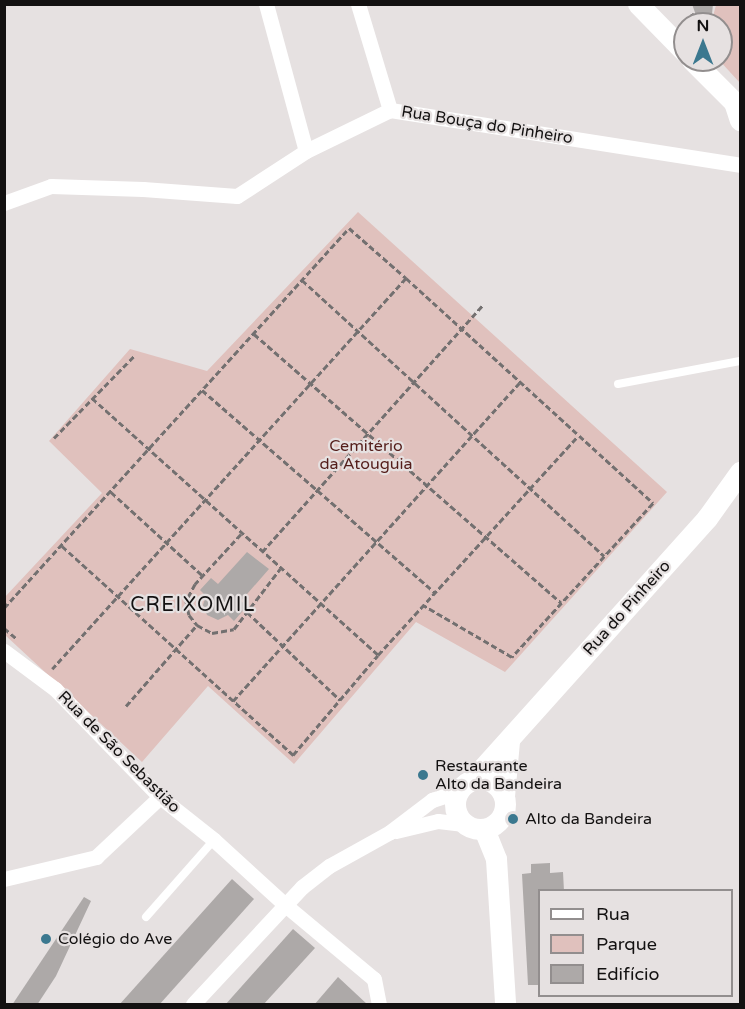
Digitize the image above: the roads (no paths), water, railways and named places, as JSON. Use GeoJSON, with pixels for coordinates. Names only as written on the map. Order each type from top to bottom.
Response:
{"type":"FeatureCollection","features":[{"type":"Feature","properties":{"kind":"street"},"geometry":{"type":"LineString","coordinates":[[266,4],[306,151]]}},
{"type":"Feature","properties":{"kind":"street"},"geometry":{"type":"LineString","coordinates":[[358,4],[390,110]]}},
{"type":"Feature","properties":{"kind":"street"},"geometry":{"type":"LineString","coordinates":[[638,4],[673,40]]}},
{"type":"Feature","properties":{"kind":"street"},"geometry":{"type":"LineString","coordinates":[[704,72],[734,102],[741,120]]}},
{"type":"Feature","properties":{"kind":"street","name":"Rua Bouça do Pinheiro"},"geometry":{"type":"LineString","coordinates":[[4,202],[51,186],[142,189],[237,196],[306,151],[390,110],[741,165]]}},
{"type":"Feature","properties":{"kind":"street","name":"Rua do Pinheiro"},"geometry":{"type":"LineString","coordinates":[[465,786],[509,741],[707,518],[741,472]]}},
{"type":"Feature","properties":{"kind":"street","name":"Rua de São Sebastião"},"geometry":{"type":"LineString","coordinates":[[4,651],[55,689],[160,797],[214,840],[284,904],[374,980],[379,1005]]}},
{"type":"Feature","properties":{"kind":"street"},"geometry":{"type":"LineString","coordinates":[[390,832],[438,821],[492,826],[501,818],[504,810],[509,741]]}},
{"type":"Feature","properties":{"kind":"street"},"geometry":{"type":"LineString","coordinates":[[193,1005],[284,904],[329,866],[390,832],[432,800],[465,786],[491,782],[504,796]]}},
{"type":"Feature","properties":{"kind":"street"},"geometry":{"type":"LineString","coordinates":[[465,786],[455,808],[474,826],[496,859],[505,1005]]}},
{"type":"Feature","properties":{"kind":"street"},"geometry":{"type":"LineString","coordinates":[[4,879],[96,857],[160,797]]}},
{"type":"Feature","properties":{"kind":"lane"},"geometry":{"type":"LineString","coordinates":[[618,384],[741,361]]}},
{"type":"Feature","properties":{"kind":"lane"},"geometry":{"type":"LineString","coordinates":[[146,917],[214,840]]}},
{"type":"Feature","properties":{"kind":"place","name":"Restaurante Alto da Bandeira"},"geometry":{"type":"Point","coordinates":[423,775]}},
{"type":"Feature","properties":{"kind":"place","name":"Alto da Bandeira"},"geometry":{"type":"Point","coordinates":[513,819]}},
{"type":"Feature","properties":{"kind":"place","name":"Colégio do Ave"},"geometry":{"type":"Point","coordinates":[46,939]}},
{"type":"Feature","properties":{"kind":"district","name":"CREIXOMIL"},"geometry":{"type":"Point","coordinates":[193,605]}},
{"type":"Feature","properties":{"kind":"park label","name":"Cemitério da Atouguia"},"geometry":{"type":"Point","coordinates":[366,455]}}]}
